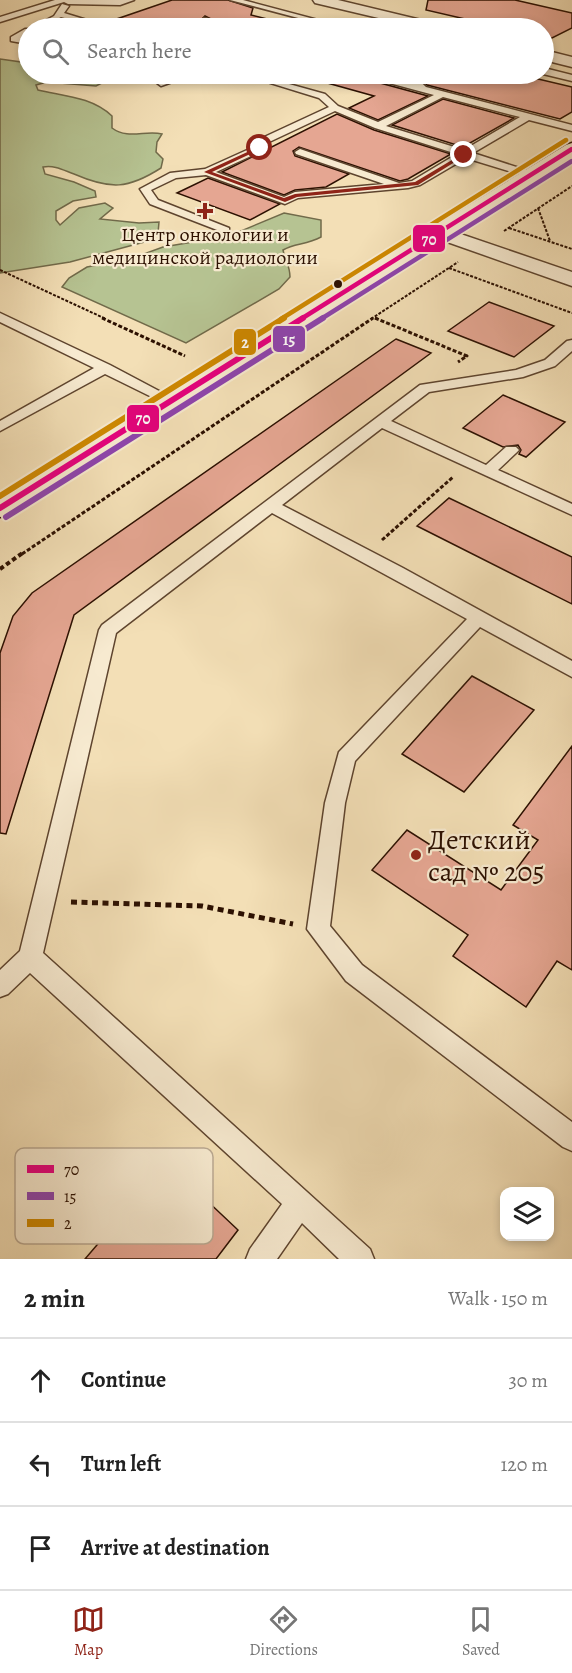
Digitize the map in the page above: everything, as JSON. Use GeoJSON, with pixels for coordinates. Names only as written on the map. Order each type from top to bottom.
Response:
{"type":"FeatureCollection","features":[{"type":"Feature","properties":{"kind":"main road"},"geometry":{"type":"LineString","coordinates":[[320,0],[395,18]]}},
{"type":"Feature","properties":{"kind":"main road"},"geometry":{"type":"LineString","coordinates":[[554,58],[572,62]]}},
{"type":"Feature","properties":{"kind":"main road"},"geometry":{"type":"LineString","coordinates":[[0,508],[572,149]]}},
{"type":"Feature","properties":{"kind":"main road"},"geometry":{"type":"LineString","coordinates":[[440,233],[572,279]]}},
{"type":"Feature","properties":{"kind":"lane"},"geometry":{"type":"LineString","coordinates":[[0,20],[67,1],[120,3],[130,0]]}},
{"type":"Feature","properties":{"kind":"lane"},"geometry":{"type":"LineString","coordinates":[[234,0],[303,18]]}},
{"type":"Feature","properties":{"kind":"lane"},"geometry":{"type":"LineString","coordinates":[[54,18],[67,1]]}},
{"type":"Feature","properties":{"kind":"lane"},"geometry":{"type":"LineString","coordinates":[[230,10],[246,4]]}},
{"type":"Feature","properties":{"kind":"lane"},"geometry":{"type":"LineString","coordinates":[[59,14],[73,18],[82,15]]}},
{"type":"Feature","properties":{"kind":"lane"},"geometry":{"type":"LineString","coordinates":[[554,74],[572,78]]}},
{"type":"Feature","properties":{"kind":"lane"},"geometry":{"type":"LineString","coordinates":[[280,84],[322,96],[335,108],[378,126],[531,175]]}},
{"type":"Feature","properties":{"kind":"lane"},"geometry":{"type":"LineString","coordinates":[[404,84],[572,129]]}},
{"type":"Feature","properties":{"kind":"lane"},"geometry":{"type":"LineString","coordinates":[[418,84],[423,89]]}},
{"type":"Feature","properties":{"kind":"lane"},"geometry":{"type":"LineString","coordinates":[[378,126],[442,94]]}},
{"type":"Feature","properties":{"kind":"lane"},"geometry":{"type":"LineString","coordinates":[[225,230],[154,202],[145,189],[174,175],[207,172],[260,148],[263,141],[335,108]]}},
{"type":"Feature","properties":{"kind":"lane"},"geometry":{"type":"LineString","coordinates":[[468,110],[517,123]]}},
{"type":"Feature","properties":{"kind":"lane"},"geometry":{"type":"LineString","coordinates":[[207,172],[285,201],[295,195],[401,186],[416,183],[527,117]]}},
{"type":"Feature","properties":{"kind":"lane"},"geometry":{"type":"LineString","coordinates":[[300,152],[401,186]]}},
{"type":"Feature","properties":{"kind":"lane"},"geometry":{"type":"LineString","coordinates":[[0,316],[171,401]]}},
{"type":"Feature","properties":{"kind":"lane"},"geometry":{"type":"LineString","coordinates":[[0,986],[30,957],[108,630],[425,388],[518,374],[550,363],[572,344]]}},
{"type":"Feature","properties":{"kind":"lane"},"geometry":{"type":"LineString","coordinates":[[1,426],[105,368]]}},
{"type":"Feature","properties":{"kind":"lane"},"geometry":{"type":"LineString","coordinates":[[381,422],[437,454],[469,463],[572,510]]}},
{"type":"Feature","properties":{"kind":"lane"},"geometry":{"type":"LineString","coordinates":[[488,471],[511,450]]}},
{"type":"Feature","properties":{"kind":"lane"},"geometry":{"type":"LineString","coordinates":[[271,506],[397,572],[572,670]]}},
{"type":"Feature","properties":{"kind":"lane"},"geometry":{"type":"LineString","coordinates":[[478,618],[346,758],[335,803],[318,929],[354,973],[572,1138]]}},
{"type":"Feature","properties":{"kind":"lane"},"geometry":{"type":"LineString","coordinates":[[30,957],[360,1259]]}},
{"type":"Feature","properties":{"kind":"lane"},"geometry":{"type":"LineString","coordinates":[[260,1259],[300,1202]]}},
{"type":"Feature","properties":{"kind":"path"},"geometry":{"type":"LineString","coordinates":[[0,569],[239,406],[572,186]]}},
{"type":"Feature","properties":{"kind":"path"},"geometry":{"type":"LineString","coordinates":[[538,208],[551,242]]}},
{"type":"Feature","properties":{"kind":"path"},"geometry":{"type":"LineString","coordinates":[[509,228],[572,249]]}},
{"type":"Feature","properties":{"kind":"path"},"geometry":{"type":"LineString","coordinates":[[448,268],[572,314]]}},
{"type":"Feature","properties":{"kind":"path"},"geometry":{"type":"LineString","coordinates":[[0,270],[185,356]]}},
{"type":"Feature","properties":{"kind":"path"},"geometry":{"type":"LineString","coordinates":[[374,318],[466,356],[425,388]]}},
{"type":"Feature","properties":{"kind":"path"},"geometry":{"type":"LineString","coordinates":[[378,543],[469,463]]}},
{"type":"Feature","properties":{"kind":"path"},"geometry":{"type":"LineString","coordinates":[[44,901],[202,906],[318,929]]}},
{"type":"Feature","properties":{"kind":"green space"},"geometry":{"type":"Polygon","coordinates":[[[0,59],[18,62],[18,84],[40,84],[36,85],[38,90],[77,98],[96,105],[112,116],[112,128],[118,132],[162,134],[157,142],[156,152],[163,159],[161,168],[139,180],[119,185],[99,183],[59,168],[43,167],[45,174],[95,191],[96,197],[73,201],[56,211],[56,220],[60,225],[79,208],[105,203],[113,208],[100,219],[139,223],[159,222],[158,233],[148,241],[70,262],[0,273],[0,59]]]}},
{"type":"Feature","properties":{"kind":"green space"},"geometry":{"type":"Polygon","coordinates":[[[72,84],[100,84],[96,86],[72,84]]]}},
{"type":"Feature","properties":{"kind":"green space"},"geometry":{"type":"Polygon","coordinates":[[[284,213],[321,220],[321,237],[283,250],[290,277],[279,289],[186,343],[62,287],[69,278],[87,267],[130,259],[163,247],[229,236],[284,213]]]}},
{"type":"Feature","properties":{"kind":"building"},"geometry":{"type":"Polygon","coordinates":[[[172,0],[228,0],[253,8],[251,15],[263,18],[209,18],[205,16],[203,18],[120,18],[172,0]]]}},
{"type":"Feature","properties":{"kind":"building"},"geometry":{"type":"Polygon","coordinates":[[[428,0],[515,0],[572,13],[572,28],[554,37],[554,18],[461,18],[426,10],[428,0]]]}},
{"type":"Feature","properties":{"kind":"building"},"geometry":{"type":"Polygon","coordinates":[[[554,83],[572,87],[572,112],[560,119],[427,85],[554,83]]]}},
{"type":"Feature","properties":{"kind":"building"},"geometry":{"type":"Polygon","coordinates":[[[331,84],[384,84],[428,96],[378,120],[349,108],[374,96],[331,84]]]}},
{"type":"Feature","properties":{"kind":"building"},"geometry":{"type":"Polygon","coordinates":[[[443,99],[514,118],[463,147],[392,125],[443,99]]]}},
{"type":"Feature","properties":{"kind":"building"},"geometry":{"type":"Polygon","coordinates":[[[337,114],[374,130],[451,154],[408,179],[400,181],[299,147],[293,151],[295,156],[349,174],[326,187],[295,190],[284,195],[222,172],[337,114]]]}},
{"type":"Feature","properties":{"kind":"building"},"geometry":{"type":"Polygon","coordinates":[[[208,178],[280,204],[250,220],[177,193],[208,178]]]}},
{"type":"Feature","properties":{"kind":"building"},"geometry":{"type":"Polygon","coordinates":[[[489,302],[554,326],[514,357],[448,331],[489,302]]]}},
{"type":"Feature","properties":{"kind":"building"},"geometry":{"type":"Polygon","coordinates":[[[396,339],[431,353],[74,615],[6,834],[0,833],[0,653],[13,616],[32,593],[396,339]]]}},
{"type":"Feature","properties":{"kind":"building"},"geometry":{"type":"Polygon","coordinates":[[[503,395],[565,422],[526,457],[519,454],[521,450],[518,445],[503,447],[463,428],[503,395]]]}},
{"type":"Feature","properties":{"kind":"building"},"geometry":{"type":"Polygon","coordinates":[[[449,498],[572,557],[572,604],[417,526],[449,498]]]}},
{"type":"Feature","properties":{"kind":"building"},"geometry":{"type":"Polygon","coordinates":[[[472,676],[534,710],[464,792],[402,754],[472,676]]]}},
{"type":"Feature","properties":{"kind":"building","name":"Детский сад № 205"},"geometry":{"type":"Polygon","coordinates":[[[572,746],[572,970],[557,961],[526,1007],[453,956],[468,935],[372,870],[407,830],[501,890],[538,840],[513,825],[572,746]]]}},
{"type":"Feature","properties":{"kind":"building"},"geometry":{"type":"Polygon","coordinates":[[[213,1206],[238,1230],[216,1259],[85,1259],[98,1244],[213,1244],[213,1206]]]}},
{"type":"Feature","properties":{"kind":"transit line","name":"2"},"geometry":{"type":"LineString","coordinates":[[0,496],[566,140]]}},
{"type":"Feature","properties":{"kind":"transit line","name":"70"},"geometry":{"type":"LineString","coordinates":[[0,508],[572,149]]}},
{"type":"Feature","properties":{"kind":"transit line","name":"15"},"geometry":{"type":"LineString","coordinates":[[6,517],[572,161]]}},
{"type":"Feature","properties":{"kind":"place","name":"Центр онкологии и медицинской радиологии"},"geometry":{"type":"Point","coordinates":[205,211]}},
{"type":"Feature","properties":{"kind":"place","name":"Детский сад № 205"},"geometry":{"type":"Point","coordinates":[416,855]}},
{"type":"Feature","properties":{"kind":"route"},"geometry":{"type":"LineString","coordinates":[[260,148],[207,172],[285,201],[295,195],[316,195],[416,183],[464,155]]}}]}
